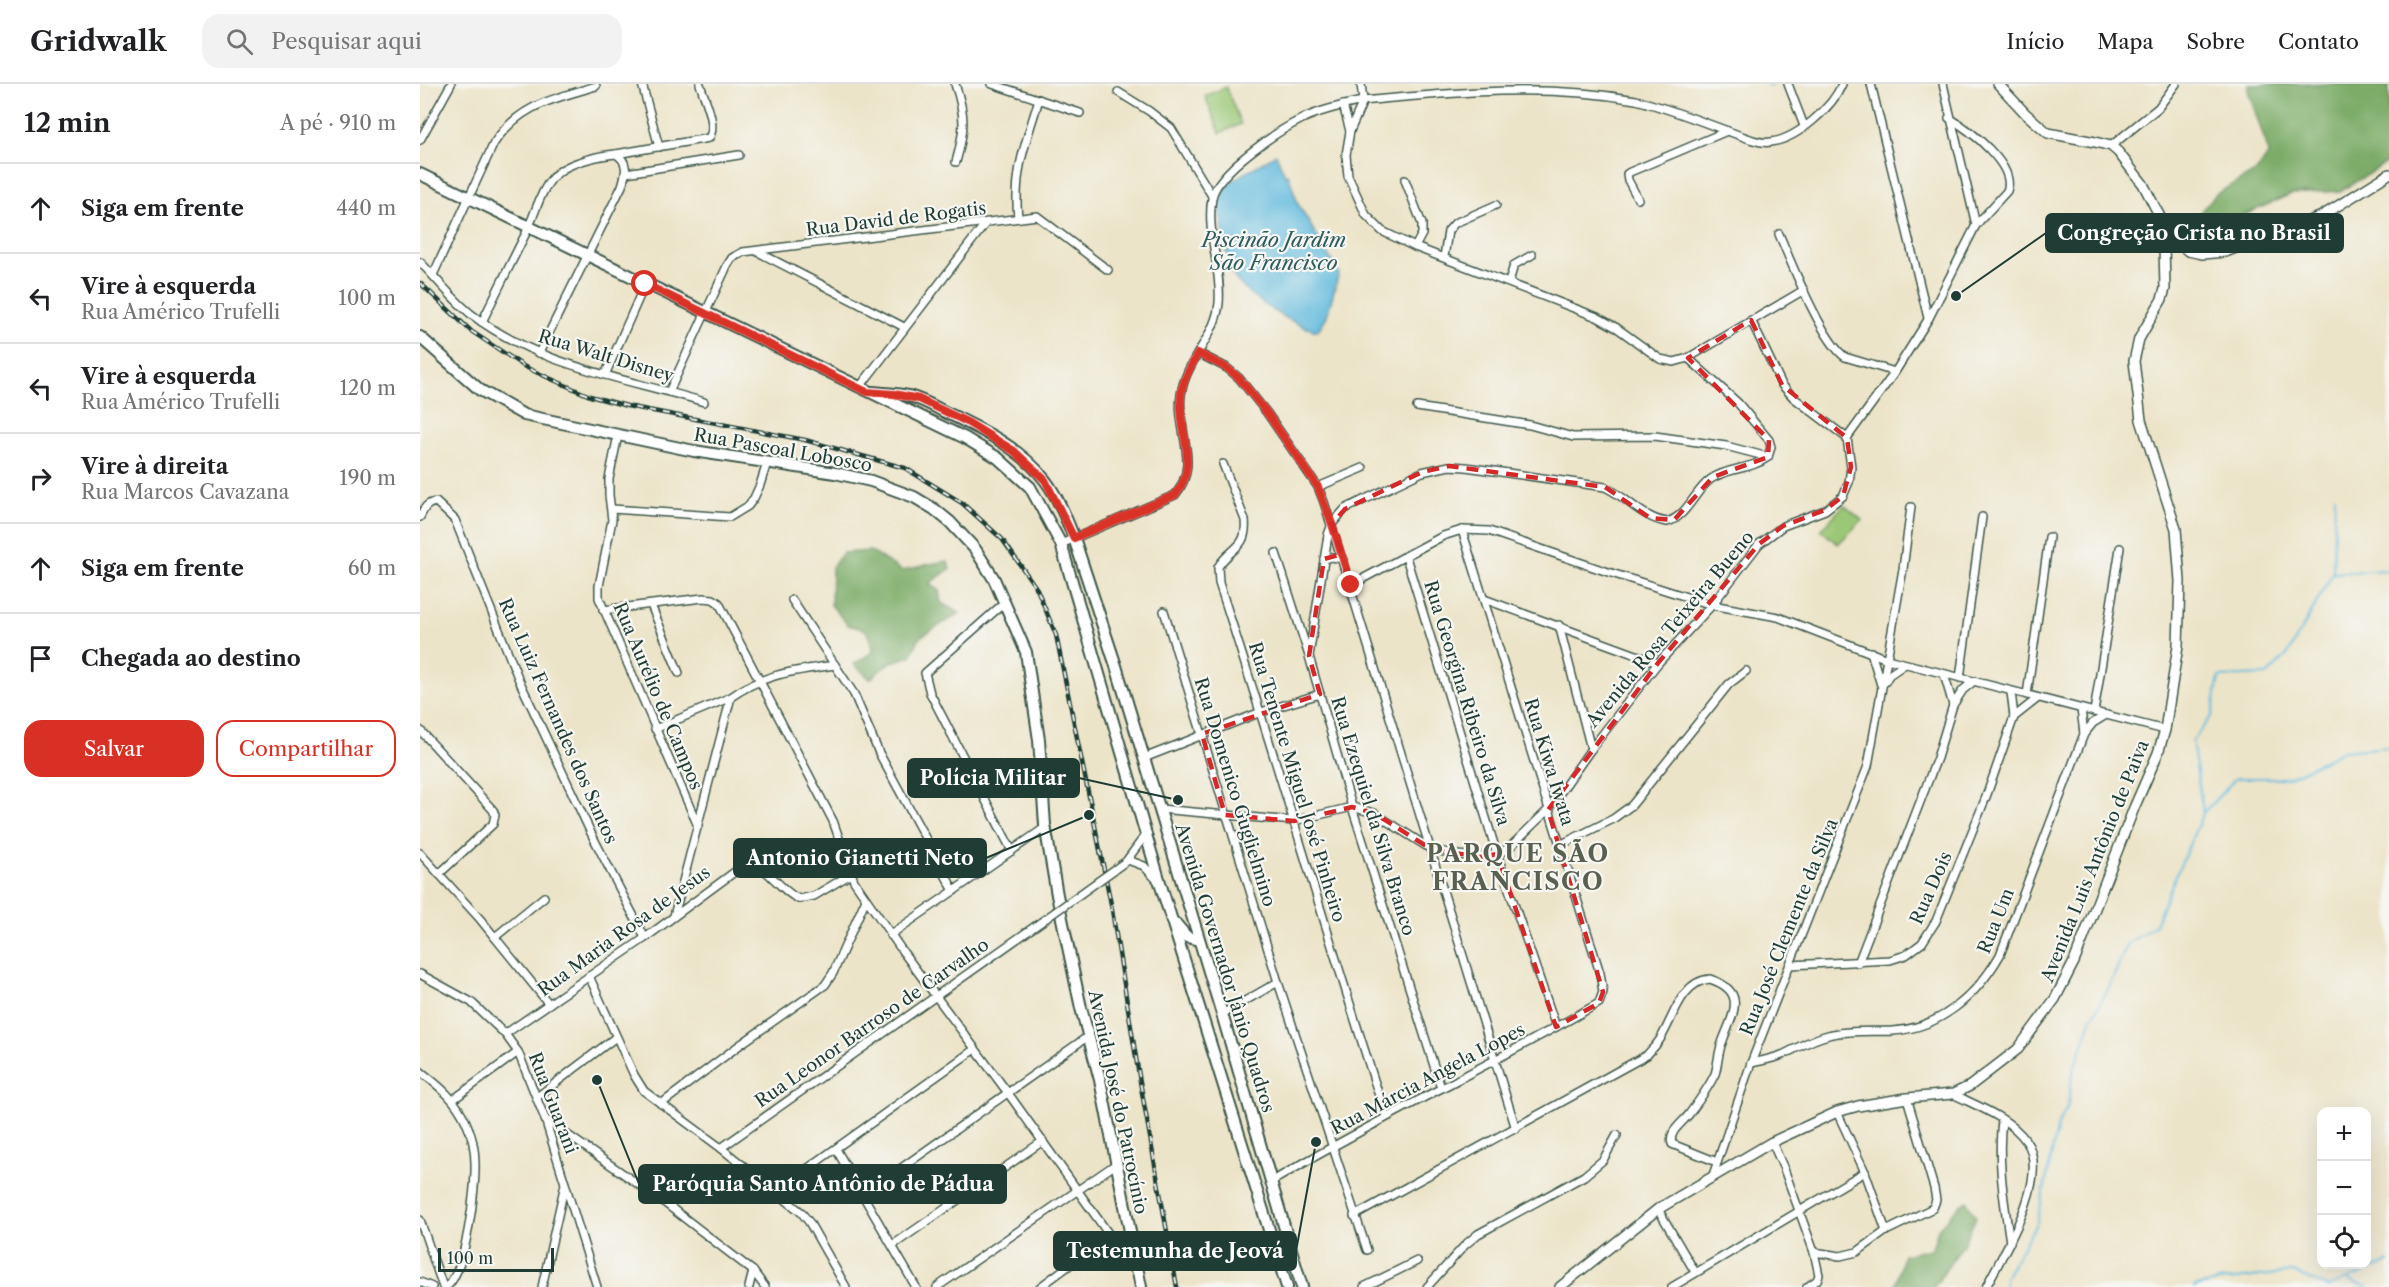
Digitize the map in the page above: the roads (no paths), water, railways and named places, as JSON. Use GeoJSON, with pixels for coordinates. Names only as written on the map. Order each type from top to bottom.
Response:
{"type":"FeatureCollection","features":[{"type":"Feature","properties":{"kind":"main road","name":"Avenida Governador Jânio Quadros"},"geometry":{"type":"LineString","coordinates":[[420,174],[965,438],[998,458],[1030,487],[1061,544],[1161,886],[1287,1287]]}},
{"type":"Feature","properties":{"kind":"main road","name":"Rua Pascoal Lobosco"},"geometry":{"type":"LineString","coordinates":[[420,337],[480,390],[512,409],[554,422],[618,435],[871,481],[914,497],[966,536],[994,579],[1026,652],[1039,740],[1046,827],[1063,923]]}},
{"type":"Feature","properties":{"kind":"main road","name":"Avenida Governador Jânio Quadros"},"geometry":{"type":"LineString","coordinates":[[863,390],[909,396],[926,402],[989,434],[1014,451],[1045,480],[1074,538],[1160,809],[1302,1287]]}},
{"type":"Feature","properties":{"kind":"main road"},"geometry":{"type":"LineString","coordinates":[[916,415],[920,406],[926,402]]}},
{"type":"Feature","properties":{"kind":"main road"},"geometry":{"type":"LineString","coordinates":[[1139,807],[1160,809]]}},
{"type":"Feature","properties":{"kind":"main road"},"geometry":{"type":"LineString","coordinates":[[1147,833],[1160,832],[1177,867]]}},
{"type":"Feature","properties":{"kind":"main road"},"geometry":{"type":"LineString","coordinates":[[1171,916],[1187,937],[1199,940]]}},
{"type":"Feature","properties":{"kind":"main road","name":"Avenida José do Patrocínio"},"geometry":{"type":"LineString","coordinates":[[1063,923],[1087,1037],[1100,1080],[1140,1281]]}},
{"type":"Feature","properties":{"kind":"main road"},"geometry":{"type":"LineString","coordinates":[[1200,1009],[1220,1009]]}},
{"type":"Feature","properties":{"kind":"main road"},"geometry":{"type":"LineString","coordinates":[[1209,1037],[1216,1028],[1226,1027]]}},
{"type":"Feature","properties":{"kind":"street"},"geometry":{"type":"LineString","coordinates":[[420,140],[451,84]]}},
{"type":"Feature","properties":{"kind":"street"},"geometry":{"type":"LineString","coordinates":[[642,84],[660,147]]}},
{"type":"Feature","properties":{"kind":"street"},"geometry":{"type":"LineString","coordinates":[[482,322],[549,182],[561,170],[605,155],[704,140],[712,134],[712,126],[700,84]]}},
{"type":"Feature","properties":{"kind":"street"},"geometry":{"type":"LineString","coordinates":[[955,84],[963,106],[965,121],[956,162]]}},
{"type":"Feature","properties":{"kind":"street"},"geometry":{"type":"LineString","coordinates":[[992,84],[1080,114]]}},
{"type":"Feature","properties":{"kind":"street"},"geometry":{"type":"LineString","coordinates":[[1361,84],[1363,101],[1350,131],[1346,155],[1348,176],[1366,215],[1382,231],[1415,247],[1596,317],[1617,328],[1660,359],[1674,362],[1688,358],[1804,290]]}},
{"type":"Feature","properties":{"kind":"street"},"geometry":{"type":"LineString","coordinates":[[1470,84],[1489,88]]}},
{"type":"Feature","properties":{"kind":"street"},"geometry":{"type":"LineString","coordinates":[[1788,84],[1804,126]]}},
{"type":"Feature","properties":{"kind":"street"},"geometry":{"type":"LineString","coordinates":[[1061,544],[1175,495],[1182,486],[1187,476],[1188,464],[1180,417],[1181,394],[1186,377],[1215,319],[1219,302],[1212,226],[1212,196],[1227,171],[1270,139],[1302,120],[1343,105],[1363,101],[1489,88],[1532,88],[1635,100],[1753,140],[1773,142],[1786,137],[1821,114],[1842,84]]}},
{"type":"Feature","properties":{"kind":"street"},"geometry":{"type":"LineString","coordinates":[[1871,84],[1929,318]]}},
{"type":"Feature","properties":{"kind":"street"},"geometry":{"type":"LineString","coordinates":[[1942,84],[1976,225]]}},
{"type":"Feature","properties":{"kind":"street"},"geometry":{"type":"LineString","coordinates":[[1998,84],[2026,114],[2048,132],[2110,146],[2123,157],[2143,184],[2170,236],[2188,251],[2202,254],[2225,252],[2320,218],[2389,174]]}},
{"type":"Feature","properties":{"kind":"street"},"geometry":{"type":"LineString","coordinates":[[2110,146],[2158,108],[2176,84]]}},
{"type":"Feature","properties":{"kind":"street"},"geometry":{"type":"LineString","coordinates":[[433,275],[494,143],[512,120],[542,102],[596,86]]}},
{"type":"Feature","properties":{"kind":"street"},"geometry":{"type":"LineString","coordinates":[[1118,92],[1171,128],[1212,196]]}},
{"type":"Feature","properties":{"kind":"street"},"geometry":{"type":"LineString","coordinates":[[1018,218],[1015,193],[1017,177],[1040,99]]}},
{"type":"Feature","properties":{"kind":"street"},"geometry":{"type":"LineString","coordinates":[[1343,105],[1350,131]]}},
{"type":"Feature","properties":{"kind":"street"},"geometry":{"type":"LineString","coordinates":[[1751,320],[1782,385],[1794,398],[1847,438],[1895,372],[1929,318],[1976,225],[2007,191],[2009,179],[1997,159],[1965,126],[1949,118]]}},
{"type":"Feature","properties":{"kind":"street"},"geometry":{"type":"LineString","coordinates":[[1638,199],[1627,174],[1727,131]]}},
{"type":"Feature","properties":{"kind":"street"},"geometry":{"type":"LineString","coordinates":[[539,353],[622,186],[626,173],[625,164],[616,154]]}},
{"type":"Feature","properties":{"kind":"street"},"geometry":{"type":"LineString","coordinates":[[626,173],[739,155]]}},
{"type":"Feature","properties":{"kind":"street"},"geometry":{"type":"LineString","coordinates":[[1405,180],[1422,224],[1422,234],[1415,247]]}},
{"type":"Feature","properties":{"kind":"street"},"geometry":{"type":"LineString","coordinates":[[1444,257],[1450,227],[1496,205]]}},
{"type":"Feature","properties":{"kind":"street","name":"Rua David de Rogatis"},"geometry":{"type":"LineString","coordinates":[[669,392],[732,258],[742,252],[1036,216],[1108,270]]}},
{"type":"Feature","properties":{"kind":"street"},"geometry":{"type":"LineString","coordinates":[[863,390],[904,327],[985,224]]}},
{"type":"Feature","properties":{"kind":"street"},"geometry":{"type":"LineString","coordinates":[[1779,234],[1804,290],[1838,353],[1895,372]]}},
{"type":"Feature","properties":{"kind":"street","name":"Avenida Luis Antônio de Paiva"},"geometry":{"type":"LineString","coordinates":[[1560,1287],[1658,1209],[1772,1142],[1837,1112],[1858,1106],[1953,1094],[1971,1086],[2018,1049],[2055,999],[2074,962],[2158,753],[2165,730],[2179,634],[2179,549],[2176,529],[2141,420],[2134,361],[2139,339],[2162,299],[2165,289],[2164,244],[2170,236]]}},
{"type":"Feature","properties":{"kind":"street"},"geometry":{"type":"LineString","coordinates":[[756,251],[904,327]]}},
{"type":"Feature","properties":{"kind":"street"},"geometry":{"type":"LineString","coordinates":[[1509,282],[1514,266],[1532,255]]}},
{"type":"Feature","properties":{"kind":"street","name":"Rua Walt Disney"},"geometry":{"type":"LineString","coordinates":[[420,262],[465,309],[517,343],[539,353],[605,375],[704,402]]}},
{"type":"Feature","properties":{"kind":"street"},"geometry":{"type":"LineString","coordinates":[[605,375],[645,284]]}},
{"type":"Feature","properties":{"kind":"street"},"geometry":{"type":"LineString","coordinates":[[1198,353],[1227,368],[1239,378],[1267,413],[1318,487],[1343,559],[1516,1129]]}},
{"type":"Feature","properties":{"kind":"street"},"geometry":{"type":"LineString","coordinates":[[1309,656],[1328,535],[1332,524],[1345,509],[1422,472],[1449,466],[1605,488],[1624,497],[1650,518],[1667,522],[1682,514],[1696,494],[1713,477],[1730,470],[1755,465],[1768,457],[1771,447],[1769,440],[1738,404],[1688,358]]}},
{"type":"Feature","properties":{"kind":"street"},"geometry":{"type":"LineString","coordinates":[[1417,407],[1530,425],[1573,437],[1656,436],[1726,446],[1768,457]]}},
{"type":"Feature","properties":{"kind":"street","name":"Rua Aurélio de Campos"},"geometry":{"type":"LineString","coordinates":[[618,435],[609,479],[612,509],[610,539],[599,586],[599,598],[698,826]]}},
{"type":"Feature","properties":{"kind":"street","name":"Avenida Rosa Teixeira Bueno"},"geometry":{"type":"LineString","coordinates":[[1497,854],[1509,848],[1548,810],[1591,749],[1658,663],[1712,605],[1740,565],[1769,534],[1783,526],[1825,510],[1843,496],[1851,467],[1847,438]]}},
{"type":"Feature","properties":{"kind":"street"},"geometry":{"type":"LineString","coordinates":[[612,509],[730,517],[748,506],[754,498],[767,463]]}},
{"type":"Feature","properties":{"kind":"street","name":"Rua Tenente Miguel José Pinheiro"},"geometry":{"type":"LineString","coordinates":[[1223,464],[1245,520],[1246,530],[1244,539],[1221,562],[1217,574],[1261,712],[1340,979],[1386,1117]]}},
{"type":"Feature","properties":{"kind":"street"},"geometry":{"type":"LineString","coordinates":[[1318,487],[1363,468]]}},
{"type":"Feature","properties":{"kind":"street","name":"Rua Luiz Fernandes dos Santos"},"geometry":{"type":"LineString","coordinates":[[420,517],[430,503],[436,502],[455,520],[534,712],[591,833],[645,938]]}},
{"type":"Feature","properties":{"kind":"street","name":"Rua José Clemente da Silva"},"geometry":{"type":"LineString","coordinates":[[1713,1175],[1751,1063],[1868,766],[1903,569],[1911,507]]}},
{"type":"Feature","properties":{"kind":"street"},"geometry":{"type":"LineString","coordinates":[[1960,678],[1982,517]]}},
{"type":"Feature","properties":{"kind":"street"},"geometry":{"type":"LineString","coordinates":[[1351,585],[1443,536],[1462,530],[1489,531],[1712,605],[1778,618],[1887,659],[2165,730]]}},
{"type":"Feature","properties":{"kind":"street","name":"Rua Kiwa Iwata"},"geometry":{"type":"LineString","coordinates":[[1462,530],[1600,973],[1603,992],[1599,1003]]}},
{"type":"Feature","properties":{"kind":"street"},"geometry":{"type":"LineString","coordinates":[[2027,695],[2049,537]]}},
{"type":"Feature","properties":{"kind":"street"},"geometry":{"type":"LineString","coordinates":[[2094,712],[2120,548]]}},
{"type":"Feature","properties":{"kind":"street","name":"Rua Ezequiel da Silva Branco"},"geometry":{"type":"LineString","coordinates":[[1276,553],[1309,656],[1352,807],[1441,1088]]}},
{"type":"Feature","properties":{"kind":"street"},"geometry":{"type":"LineString","coordinates":[[1324,559],[1332,557],[1343,559]]}},
{"type":"Feature","properties":{"kind":"street","name":"Rua Georgina Ribeiro da Silva"},"geometry":{"type":"LineString","coordinates":[[1406,557],[1497,854],[1556,1027]]}},
{"type":"Feature","properties":{"kind":"street"},"geometry":{"type":"LineString","coordinates":[[603,610],[713,599],[723,608],[833,821],[851,874],[866,899],[890,935],[1043,1141],[1140,1281]]}},
{"type":"Feature","properties":{"kind":"street"},"geometry":{"type":"LineString","coordinates":[[1484,599],[1658,663]]}},
{"type":"Feature","properties":{"kind":"street"},"geometry":{"type":"LineString","coordinates":[[792,600],[854,694],[879,753],[954,891]]}},
{"type":"Feature","properties":{"kind":"street"},"geometry":{"type":"LineString","coordinates":[[1004,603],[925,673],[930,693],[1012,850]]}},
{"type":"Feature","properties":{"kind":"street"},"geometry":{"type":"LineString","coordinates":[[651,605],[678,673]]}},
{"type":"Feature","properties":{"kind":"street","name":"Rua Domenico Guglielmino"},"geometry":{"type":"LineString","coordinates":[[1164,611],[1278,982],[1367,1250]]}},
{"type":"Feature","properties":{"kind":"street"},"geometry":{"type":"LineString","coordinates":[[1559,625],[1591,749]]}},
{"type":"Feature","properties":{"kind":"street"},"geometry":{"type":"LineString","coordinates":[[1871,652],[1882,687]]}},
{"type":"Feature","properties":{"kind":"street"},"geometry":{"type":"LineString","coordinates":[[1882,687],[1889,675],[1905,664]]}},
{"type":"Feature","properties":{"kind":"street"},"geometry":{"type":"LineString","coordinates":[[656,729],[731,697],[759,680],[784,672],[835,665]]}},
{"type":"Feature","properties":{"kind":"street"},"geometry":{"type":"LineString","coordinates":[[1560,845],[1612,819],[1632,805],[1729,684],[1746,671]]}},
{"type":"Feature","properties":{"kind":"street"},"geometry":{"type":"LineString","coordinates":[[1944,674],[1953,705]]}},
{"type":"Feature","properties":{"kind":"street"},"geometry":{"type":"LineString","coordinates":[[1858,963],[1937,758],[1953,705],[1960,694],[1974,681]]}},
{"type":"Feature","properties":{"kind":"street","name":"Rua Dois"},"geometry":{"type":"LineString","coordinates":[[1790,964],[1858,963],[1899,958],[1914,950],[1929,934],[1977,818],[2014,717],[2011,692]]}},
{"type":"Feature","properties":{"kind":"street"},"geometry":{"type":"LineString","coordinates":[[1144,758],[1261,712],[1320,694]]}},
{"type":"Feature","properties":{"kind":"street"},"geometry":{"type":"LineString","coordinates":[[674,916],[731,697]]}},
{"type":"Feature","properties":{"kind":"street"},"geometry":{"type":"LineString","coordinates":[[2014,717],[2038,698]]}},
{"type":"Feature","properties":{"kind":"street","name":"Rua Um"},"geometry":{"type":"LineString","coordinates":[[2081,709],[2084,734]]}},
{"type":"Feature","properties":{"kind":"street","name":"Rua Um"},"geometry":{"type":"LineString","coordinates":[[1751,1063],[1778,1056],[1829,1035],[1896,1031],[1918,1027],[1945,1016],[1974,991],[1989,975],[2000,955],[2084,734],[2093,723],[2106,716]]}},
{"type":"Feature","properties":{"kind":"street"},"geometry":{"type":"LineString","coordinates":[[420,730],[493,810],[495,815],[494,824],[439,874]]}},
{"type":"Feature","properties":{"kind":"street"},"geometry":{"type":"LineString","coordinates":[[1160,809],[1294,821],[1352,807],[1374,813],[1431,849],[1480,857],[1497,854]]}},
{"type":"Feature","properties":{"kind":"street"},"geometry":{"type":"LineString","coordinates":[[890,935],[1046,827]]}},
{"type":"Feature","properties":{"kind":"street","name":"Rua Leonor Barroso de Carvalho"},"geometry":{"type":"LineString","coordinates":[[721,1148],[1127,861],[1147,833]]}},
{"type":"Feature","properties":{"kind":"street"},"geometry":{"type":"LineString","coordinates":[[420,853],[495,938],[549,1004]]}},
{"type":"Feature","properties":{"kind":"street"},"geometry":{"type":"LineString","coordinates":[[1127,861],[1144,866],[1161,886]]}},
{"type":"Feature","properties":{"kind":"street","name":"Rua Maria Rosa de Jesus"},"geometry":{"type":"LineString","coordinates":[[505,1034],[645,938],[748,862],[758,864],[782,889],[799,899],[814,896],[851,874]]}},
{"type":"Feature","properties":{"kind":"street"},"geometry":{"type":"LineString","coordinates":[[495,938],[544,897]]}},
{"type":"Feature","properties":{"kind":"street"},"geometry":{"type":"LineString","coordinates":[[661,1104],[825,985],[833,973],[866,899]]}},
{"type":"Feature","properties":{"kind":"street","name":"Rua Guarani"},"geometry":{"type":"LineString","coordinates":[[420,974],[471,1002],[505,1034],[518,1052],[545,1119],[597,1287]]}},
{"type":"Feature","properties":{"kind":"street"},"geometry":{"type":"LineString","coordinates":[[589,976],[634,1076],[644,1091],[721,1148],[801,1212],[846,1287]]}},
{"type":"Feature","properties":{"kind":"street"},"geometry":{"type":"LineString","coordinates":[[1354,1216],[1647,1055],[1662,1036],[1690,988],[1698,982],[1710,980],[1732,992],[1735,999],[1734,1011],[1720,1046],[1715,1073],[1690,1114],[1673,1131],[1671,1140],[1672,1144],[1717,1162]]}},
{"type":"Feature","properties":{"kind":"street"},"geometry":{"type":"LineString","coordinates":[[1220,1009],[1278,982]]}},
{"type":"Feature","properties":{"kind":"street","name":"Rua Márcia Angela Lopes"},"geometry":{"type":"LineString","coordinates":[[1271,1182],[1331,1147],[1599,1003]]}},
{"type":"Feature","properties":{"kind":"street"},"geometry":{"type":"LineString","coordinates":[[537,1097],[616,1036]]}},
{"type":"Feature","properties":{"kind":"street"},"geometry":{"type":"LineString","coordinates":[[863,1195],[1087,1037]]}},
{"type":"Feature","properties":{"kind":"street"},"geometry":{"type":"LineString","coordinates":[[776,1191],[975,1049]]}},
{"type":"Feature","properties":{"kind":"street"},"geometry":{"type":"LineString","coordinates":[[454,1099],[518,1052]]}},
{"type":"Feature","properties":{"kind":"street"},"geometry":{"type":"LineString","coordinates":[[420,1071],[454,1099],[467,1123],[473,1142],[475,1182],[471,1211],[458,1271],[451,1283],[445,1287],[420,1220]]}},
{"type":"Feature","properties":{"kind":"street"},"geometry":{"type":"LineString","coordinates":[[1953,1094],[2002,1120],[2027,1142],[2031,1153],[2031,1183],[2026,1207],[2010,1244],[1986,1287]]}},
{"type":"Feature","properties":{"kind":"street"},"geometry":{"type":"LineString","coordinates":[[1814,1252],[1840,1256],[1857,1252],[1887,1231],[1933,1208],[1936,1200],[1934,1188],[1907,1098]]}},
{"type":"Feature","properties":{"kind":"street"},"geometry":{"type":"LineString","coordinates":[[1837,1112],[1865,1172],[1887,1231]]}},
{"type":"Feature","properties":{"kind":"street"},"geometry":{"type":"LineString","coordinates":[[545,1119],[665,1203],[753,1271],[765,1287]]}},
{"type":"Feature","properties":{"kind":"street"},"geometry":{"type":"LineString","coordinates":[[2002,1120],[1999,1145],[2000,1177],[2010,1244]]}},
{"type":"Feature","properties":{"kind":"street"},"geometry":{"type":"LineString","coordinates":[[1427,1287],[1478,1234],[1584,1176],[1603,1160],[1617,1135]]}},
{"type":"Feature","properties":{"kind":"street"},"geometry":{"type":"LineString","coordinates":[[893,1245],[1043,1141]]}},
{"type":"Feature","properties":{"kind":"street"},"geometry":{"type":"LineString","coordinates":[[1772,1142],[1814,1252],[1819,1275],[1817,1280],[1807,1287]]}},
{"type":"Feature","properties":{"kind":"street"},"geometry":{"type":"LineString","coordinates":[[836,1149],[916,1287]]}},
{"type":"Feature","properties":{"kind":"street"},"geometry":{"type":"LineString","coordinates":[[937,1287],[1116,1164]]}},
{"type":"Feature","properties":{"kind":"street"},"geometry":{"type":"LineString","coordinates":[[1672,1287],[1797,1210],[1865,1172]]}},
{"type":"Feature","properties":{"kind":"street"},"geometry":{"type":"LineString","coordinates":[[542,1287],[565,1182]]}},
{"type":"Feature","properties":{"kind":"street"},"geometry":{"type":"LineString","coordinates":[[1658,1209],[1695,1272]]}},
{"type":"Feature","properties":{"kind":"street"},"geometry":{"type":"LineString","coordinates":[[1040,1287],[1111,1239],[1132,1244]]}},
{"type":"Feature","properties":{"kind":"street"},"geometry":{"type":"LineString","coordinates":[[1364,1287],[1417,1261]]}},
{"type":"Feature","properties":{"kind":"street"},"geometry":{"type":"LineString","coordinates":[[749,1287],[753,1271]]}},
{"type":"Feature","properties":{"kind":"street"},"geometry":{"type":"LineString","coordinates":[[420,1282],[432,1287]]}},
{"type":"Feature","properties":{"kind":"water","name":"Piscinão Jardim São Francisco"},"geometry":{"type":"Polygon","coordinates":[[[1276,154],[1285,175],[1288,174],[1298,204],[1339,273],[1327,316],[1318,331],[1297,323],[1259,301],[1239,283],[1231,270],[1218,201],[1229,183],[1276,154]]]}},
{"type":"Feature","properties":{"kind":"waterway"},"geometry":{"type":"LineString","coordinates":[[1766,84],[1772,86]]}},
{"type":"Feature","properties":{"kind":"waterway"},"geometry":{"type":"LineString","coordinates":[[2203,811],[2192,741],[2212,716],[2219,677],[2267,675],[2288,654],[2333,573],[2335,496]]}},
{"type":"Feature","properties":{"kind":"waterway"},"geometry":{"type":"LineString","coordinates":[[2333,573],[2389,570]]}},
{"type":"Feature","properties":{"kind":"waterway"},"geometry":{"type":"LineString","coordinates":[[2004,1287],[2006,1276],[2037,1222],[2058,1125],[2068,1105],[2072,1076],[2091,1020],[2109,987],[2128,943],[2154,926],[2203,813],[2236,778],[2288,778],[2343,751],[2389,747]]}},
{"type":"Feature","properties":{"kind":"waterway"},"geometry":{"type":"LineString","coordinates":[[2194,1287],[2219,1281],[2293,1272],[2328,1287],[2389,1262]]}},
{"type":"Feature","properties":{"kind":"waterway"},"geometry":{"type":"LineString","coordinates":[[2347,1280],[2367,1287]]}},
{"type":"Feature","properties":{"kind":"railway"},"geometry":{"type":"LineString","coordinates":[[420,283],[471,331],[525,367],[549,378],[590,396],[627,406],[805,440],[905,468],[962,503],[1002,539],[1037,589],[1056,635],[1111,904],[1177,1287]]}},
{"type":"Feature","properties":{"kind":"place","name":"Congreção Crista no Brasil"},"geometry":{"type":"Point","coordinates":[1956,296]}},
{"type":"Feature","properties":{"kind":"place","name":"Polícia Militar"},"geometry":{"type":"Point","coordinates":[1178,800]}},
{"type":"Feature","properties":{"kind":"place","name":"Antonio Gianetti Neto"},"geometry":{"type":"Point","coordinates":[1089,815]}},
{"type":"Feature","properties":{"kind":"place","name":"Paróquia Santo Antônio de Pádua"},"geometry":{"type":"Point","coordinates":[597,1080]}},
{"type":"Feature","properties":{"kind":"place","name":"Testemunha de Jeová"},"geometry":{"type":"Point","coordinates":[1316,1142]}},
{"type":"Feature","properties":{"kind":"district","name":"PARQUE SÃO FRANCISCO"},"geometry":{"type":"Point","coordinates":[1518,868]}}]}
